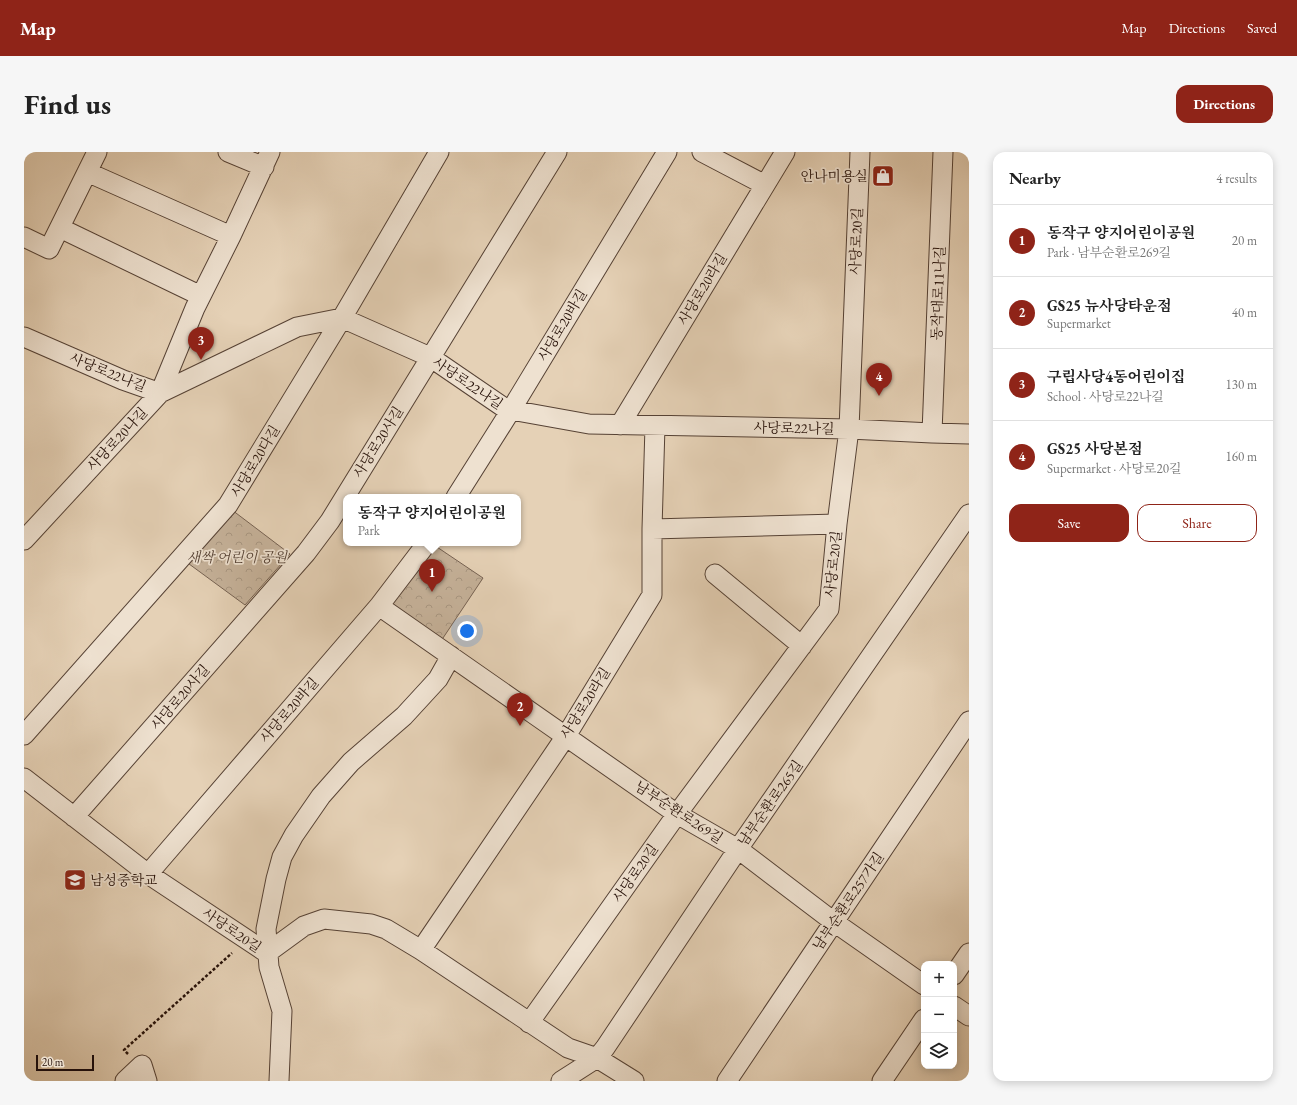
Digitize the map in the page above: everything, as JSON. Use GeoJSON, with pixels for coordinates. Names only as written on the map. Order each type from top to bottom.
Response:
{"type":"FeatureCollection","features":[{"type":"Feature","properties":{"kind":"street"},"geometry":{"type":"LineString","coordinates":[[24,237],[49,249],[97,152]]}},
{"type":"Feature","properties":{"kind":"street"},"geometry":{"type":"LineString","coordinates":[[228,152],[267,160]]}},
{"type":"Feature","properties":{"kind":"street","name":"사당로20다길"},"geometry":{"type":"LineString","coordinates":[[24,735],[228,504],[342,318],[439,152]]}},
{"type":"Feature","properties":{"kind":"street","name":"사당로20사길"},"geometry":{"type":"LineString","coordinates":[[346,494],[556,152]]}},
{"type":"Feature","properties":{"kind":"street","name":"사당로20바길"},"geometry":{"type":"LineString","coordinates":[[458,494],[511,410],[667,152]]}},
{"type":"Feature","properties":{"kind":"street"},"geometry":{"type":"LineString","coordinates":[[702,152],[765,185]]}},
{"type":"Feature","properties":{"kind":"street","name":"사당로20라길"},"geometry":{"type":"LineString","coordinates":[[620,425],[785,152]]}},
{"type":"Feature","properties":{"kind":"street","name":"사당로20길"},"geometry":{"type":"LineString","coordinates":[[24,778],[148,874],[267,953],[304,926],[324,919],[371,924],[386,929],[421,950],[529,1023],[677,814],[829,610],[837,524],[849,429],[860,152]]}},
{"type":"Feature","properties":{"kind":"street","name":"동작대로11나길"},"geometry":{"type":"LineString","coordinates":[[932,434],[944,152]]}},
{"type":"Feature","properties":{"kind":"street","name":"사당로20나길"},"geometry":{"type":"LineString","coordinates":[[24,540],[30,523],[160,393],[201,296],[267,160]]}},
{"type":"Feature","properties":{"kind":"street"},"geometry":{"type":"LineString","coordinates":[[88,172],[231,236]]}},
{"type":"Feature","properties":{"kind":"street"},"geometry":{"type":"LineString","coordinates":[[60,228],[201,296]]}},
{"type":"Feature","properties":{"kind":"street","name":"사당로22나길"},"geometry":{"type":"LineString","coordinates":[[24,337],[123,380],[160,393],[297,327],[342,318],[430,357],[506,409],[511,410],[589,424],[849,429],[932,434],[969,434]]}},
{"type":"Feature","properties":{"kind":"street","name":"사당로20라길"},"geometry":{"type":"LineString","coordinates":[[421,950],[566,736],[652,595],[654,426]]}},
{"type":"Feature","properties":{"kind":"street","name":"사당로20사길"},"geometry":{"type":"LineString","coordinates":[[74,817],[306,553],[330,520],[343,499]]}},
{"type":"Feature","properties":{"kind":"street","name":"남부순환로265길"},"geometry":{"type":"LineString","coordinates":[[561,1081],[597,1058],[605,1048],[738,849],[969,514]]}},
{"type":"Feature","properties":{"kind":"street"},"geometry":{"type":"LineString","coordinates":[[652,528],[837,524]]}},
{"type":"Feature","properties":{"kind":"street","name":"사당로20바길"},"geometry":{"type":"LineString","coordinates":[[148,874],[379,606],[425,546]]}},
{"type":"Feature","properties":{"kind":"street"},"geometry":{"type":"LineString","coordinates":[[716,574],[802,646]]}},
{"type":"Feature","properties":{"kind":"street","name":"남부순환로269길"},"geometry":{"type":"LineString","coordinates":[[379,606],[677,814],[738,849],[834,922],[921,983]]}},
{"type":"Feature","properties":{"kind":"street"},"geometry":{"type":"LineString","coordinates":[[279,1081],[282,1011],[269,967],[266,929],[282,857],[294,835],[321,796],[351,762],[404,716],[438,679],[451,656]]}},
{"type":"Feature","properties":{"kind":"street","name":"남부순환로257가길"},"geometry":{"type":"LineString","coordinates":[[727,1081],[969,721]]}},
{"type":"Feature","properties":{"kind":"street"},"geometry":{"type":"LineString","coordinates":[[957,971],[969,953]]}},
{"type":"Feature","properties":{"kind":"street"},"geometry":{"type":"LineString","coordinates":[[957,1008],[969,1016]]}},
{"type":"Feature","properties":{"kind":"street"},"geometry":{"type":"LineString","coordinates":[[529,1023],[568,1048],[597,1058],[634,1081]]}},
{"type":"Feature","properties":{"kind":"street"},"geometry":{"type":"LineString","coordinates":[[882,1081],[921,1023]]}},
{"type":"Feature","properties":{"kind":"street"},"geometry":{"type":"LineString","coordinates":[[125,1081],[144,1073]]}},
{"type":"Feature","properties":{"kind":"path"},"geometry":{"type":"LineString","coordinates":[[144,1073],[124,1050],[247,940]]}},
{"type":"Feature","properties":{"kind":"green space","name":"새싹 어린이 공원"},"geometry":{"type":"Polygon","coordinates":[[[232,510],[290,554],[245,605],[185,561],[232,510]]]}},
{"type":"Feature","properties":{"kind":"green space"},"geometry":{"type":"Polygon","coordinates":[[[429,546],[435,546],[483,578],[437,647],[379,606],[429,546]]]}},
{"type":"Feature","properties":{"kind":"place","name":"안나미용실"},"geometry":{"type":"Point","coordinates":[883,176]}},
{"type":"Feature","properties":{"kind":"place","name":"구립사당4동어린이집"},"geometry":{"type":"Point","coordinates":[201,360]}},
{"type":"Feature","properties":{"kind":"place","name":"GS25 사당본점"},"geometry":{"type":"Point","coordinates":[879,396]}},
{"type":"Feature","properties":{"kind":"place","name":"동작구 양지어린이공원"},"geometry":{"type":"Point","coordinates":[432,592]}},
{"type":"Feature","properties":{"kind":"place","name":"GS25 뉴사당타운점"},"geometry":{"type":"Point","coordinates":[520,726]}},
{"type":"Feature","properties":{"kind":"place","name":"남성중학교"},"geometry":{"type":"Point","coordinates":[75,880]}}]}
